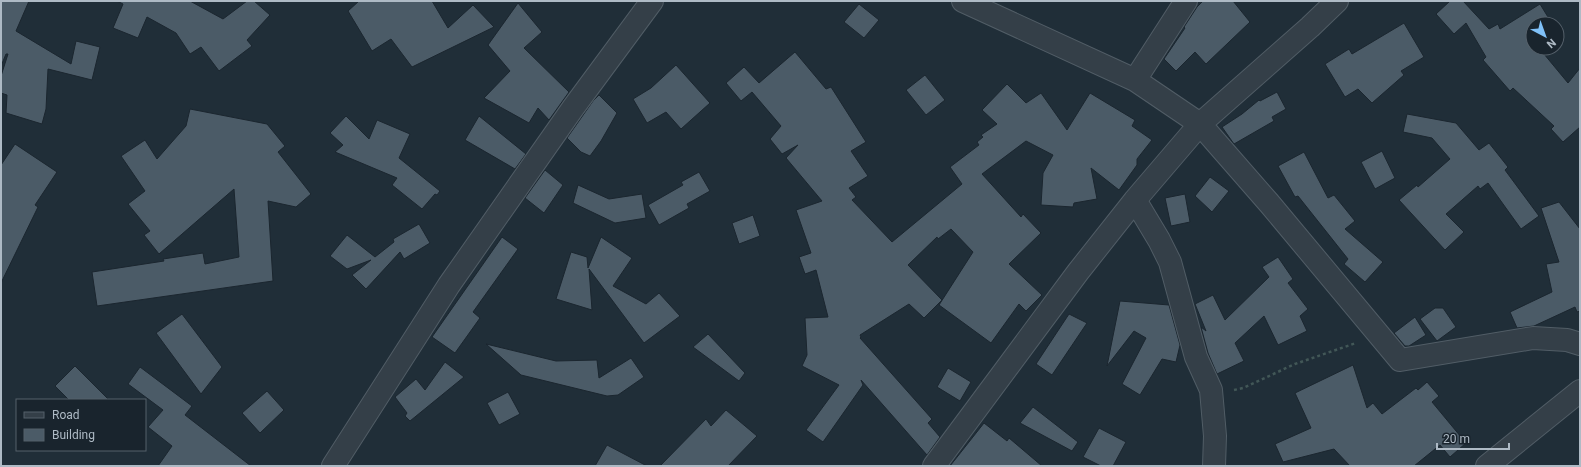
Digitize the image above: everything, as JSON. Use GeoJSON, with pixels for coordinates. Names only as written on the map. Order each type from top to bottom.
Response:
{"type":"FeatureCollection","features":[{"type":"Feature","properties":{"kind":"street"},"geometry":{"type":"LineString","coordinates":[[333,466],[449,285],[573,108],[652,1]]}},
{"type":"Feature","properties":{"kind":"street"},"geometry":{"type":"LineString","coordinates":[[964,1],[1135,80],[1200,124],[1269,203],[1400,360],[1533,338],[1567,340],[1580,344]]}},
{"type":"Feature","properties":{"kind":"street"},"geometry":{"type":"LineString","coordinates":[[1135,80],[1186,1]]}},
{"type":"Feature","properties":{"kind":"street"},"geometry":{"type":"LineString","coordinates":[[934,466],[1069,285],[1135,200],[1200,124],[1310,27],[1337,1]]}},
{"type":"Feature","properties":{"kind":"street"},"geometry":{"type":"LineString","coordinates":[[1135,200],[1160,240],[1170,262],[1196,356],[1210,390],[1215,436],[1214,466]]}},
{"type":"Feature","properties":{"kind":"street"},"geometry":{"type":"LineString","coordinates":[[1487,466],[1580,391]]}},
{"type":"Feature","properties":{"kind":"path"},"geometry":{"type":"LineString","coordinates":[[1210,390],[1228,391],[1243,388],[1295,364],[1379,335]]}},
{"type":"Feature","properties":{"kind":"building"},"geometry":{"type":"Polygon","coordinates":[[[1,1],[29,1],[16,31],[71,64],[76,41],[100,47],[92,80],[48,69],[46,109],[42,124],[6,113],[7,95],[1,93],[1,76],[8,54],[6,54],[1,66],[1,1]]]}},
{"type":"Feature","properties":{"kind":"building"},"geometry":{"type":"Polygon","coordinates":[[[117,1],[190,1],[223,19],[247,1],[254,1],[270,15],[247,40],[252,46],[219,71],[201,47],[190,54],[176,33],[147,17],[138,38],[113,28],[123,4],[117,1]]]}},
{"type":"Feature","properties":{"kind":"building"},"geometry":{"type":"Polygon","coordinates":[[[359,1],[432,1],[448,28],[473,5],[494,27],[412,67],[391,39],[372,51],[348,11],[359,1]]]}},
{"type":"Feature","properties":{"kind":"building"},"geometry":{"type":"Polygon","coordinates":[[[1203,1],[1233,1],[1250,22],[1206,64],[1195,52],[1176,71],[1164,59],[1197,7],[1203,1]]]}},
{"type":"Feature","properties":{"kind":"building"},"geometry":{"type":"Polygon","coordinates":[[[1450,1],[1463,1],[1489,29],[1498,24],[1500,29],[1540,4],[1547,16],[1525,16],[1525,56],[1546,56],[1568,83],[1580,68],[1580,127],[1563,142],[1551,129],[1554,126],[1513,88],[1510,91],[1483,60],[1486,57],[1466,23],[1454,34],[1436,14],[1450,1]]]}},
{"type":"Feature","properties":{"kind":"building"},"geometry":{"type":"Polygon","coordinates":[[[518,3],[542,32],[524,48],[569,92],[549,120],[538,108],[529,123],[484,98],[510,71],[488,45],[518,3]]]}},
{"type":"Feature","properties":{"kind":"building"},"geometry":{"type":"Polygon","coordinates":[[[859,4],[879,20],[864,38],[844,22],[859,4]]]}},
{"type":"Feature","properties":{"kind":"building"},"geometry":{"type":"Polygon","coordinates":[[[1404,23],[1424,57],[1401,71],[1404,75],[1372,103],[1358,89],[1345,97],[1325,64],[1349,49],[1352,54],[1404,23]]]}},
{"type":"Feature","properties":{"kind":"building"},"geometry":{"type":"Polygon","coordinates":[[[795,52],[826,89],[831,87],[866,142],[851,151],[868,176],[849,188],[856,197],[852,200],[892,242],[962,184],[950,167],[979,145],[977,142],[983,137],[981,135],[997,124],[982,110],[1007,84],[1026,103],[1041,93],[1067,130],[1090,93],[1135,120],[1132,126],[1152,140],[1137,159],[1137,165],[1119,190],[1091,168],[1097,199],[1074,203],[1073,207],[1041,205],[1043,173],[1053,155],[1026,141],[982,174],[1021,217],[1023,214],[1041,233],[1009,264],[1042,295],[1026,311],[1019,304],[991,343],[939,305],[973,252],[951,229],[938,239],[937,237],[908,265],[942,300],[924,318],[909,304],[860,335],[860,338],[932,419],[928,423],[940,437],[927,455],[861,380],[863,385],[823,442],[806,430],[839,385],[802,366],[807,355],[805,318],[828,317],[816,270],[805,274],[799,257],[811,253],[796,210],[822,201],[786,158],[798,145],[782,154],[770,139],[781,126],[752,92],[741,101],[726,83],[744,67],[759,83],[795,52]]]}},
{"type":"Feature","properties":{"kind":"building"},"geometry":{"type":"Polygon","coordinates":[[[676,65],[710,103],[681,129],[666,112],[647,123],[633,99],[651,88],[676,65]]]}},
{"type":"Feature","properties":{"kind":"building"},"geometry":{"type":"Polygon","coordinates":[[[925,75],[945,100],[926,115],[906,90],[925,75]]]}},
{"type":"Feature","properties":{"kind":"building"},"geometry":{"type":"Polygon","coordinates":[[[1277,92],[1286,109],[1272,117],[1274,121],[1234,144],[1222,127],[1242,114],[1259,100],[1260,101],[1277,92]]]}},
{"type":"Feature","properties":{"kind":"building"},"geometry":{"type":"Polygon","coordinates":[[[599,95],[617,113],[601,141],[590,156],[581,152],[567,138],[593,101],[599,95]]]}},
{"type":"Feature","properties":{"kind":"building"},"geometry":{"type":"Polygon","coordinates":[[[190,109],[267,124],[285,146],[278,152],[311,194],[296,207],[268,201],[273,281],[97,306],[92,272],[164,261],[163,259],[203,253],[205,264],[239,257],[234,189],[159,254],[144,235],[150,231],[128,204],[145,191],[121,156],[145,140],[157,159],[186,126],[190,109]]]}},
{"type":"Feature","properties":{"kind":"building"},"geometry":{"type":"Polygon","coordinates":[[[1407,114],[1456,123],[1479,150],[1489,143],[1508,167],[1505,170],[1539,216],[1521,229],[1488,183],[1480,189],[1478,186],[1446,214],[1464,232],[1445,250],[1399,200],[1417,185],[1418,187],[1450,159],[1432,138],[1403,132],[1407,114]]]}},
{"type":"Feature","properties":{"kind":"building"},"geometry":{"type":"Polygon","coordinates":[[[346,116],[369,139],[377,120],[410,134],[399,158],[440,191],[437,195],[435,194],[422,209],[392,185],[397,178],[335,152],[343,145],[330,133],[346,116]]]}},
{"type":"Feature","properties":{"kind":"building"},"geometry":{"type":"Polygon","coordinates":[[[479,116],[526,154],[515,169],[465,140],[479,116]]]}},
{"type":"Feature","properties":{"kind":"building"},"geometry":{"type":"Polygon","coordinates":[[[15,144],[57,172],[35,205],[38,207],[1,283],[1,165],[15,144]]]}},
{"type":"Feature","properties":{"kind":"building"},"geometry":{"type":"Polygon","coordinates":[[[1382,151],[1395,178],[1375,189],[1361,162],[1382,151]]]}},
{"type":"Feature","properties":{"kind":"building"},"geometry":{"type":"Polygon","coordinates":[[[1304,152],[1328,198],[1334,195],[1355,221],[1345,229],[1383,262],[1365,282],[1344,264],[1348,259],[1298,196],[1295,197],[1278,166],[1304,152]]]}},
{"type":"Feature","properties":{"kind":"building"},"geometry":{"type":"Polygon","coordinates":[[[545,170],[563,185],[544,213],[525,198],[545,170]]]}},
{"type":"Feature","properties":{"kind":"building"},"geometry":{"type":"Polygon","coordinates":[[[699,172],[710,191],[687,204],[689,208],[659,225],[648,205],[683,185],[681,182],[699,172]]]}},
{"type":"Feature","properties":{"kind":"building"},"geometry":{"type":"Polygon","coordinates":[[[1210,177],[1229,191],[1212,212],[1195,196],[1210,177]]]}},
{"type":"Feature","properties":{"kind":"building"},"geometry":{"type":"Polygon","coordinates":[[[578,185],[609,199],[642,194],[646,218],[615,223],[573,203],[578,185]]]}},
{"type":"Feature","properties":{"kind":"building"},"geometry":{"type":"Polygon","coordinates":[[[1185,194],[1190,222],[1171,226],[1165,198],[1185,194]]]}},
{"type":"Feature","properties":{"kind":"building"},"geometry":{"type":"Polygon","coordinates":[[[1559,202],[1580,229],[1580,311],[1577,312],[1575,307],[1534,326],[1517,328],[1510,312],[1552,292],[1546,264],[1559,262],[1541,208],[1559,202]]]}},
{"type":"Feature","properties":{"kind":"building"},"geometry":{"type":"Polygon","coordinates":[[[753,215],[760,236],[739,244],[732,223],[753,215]]]}},
{"type":"Feature","properties":{"kind":"building"},"geometry":{"type":"Polygon","coordinates":[[[419,224],[430,243],[404,259],[400,252],[366,289],[352,275],[371,260],[347,269],[330,256],[347,235],[375,257],[394,242],[393,239],[419,224]]]}},
{"type":"Feature","properties":{"kind":"building"},"geometry":{"type":"Polygon","coordinates":[[[502,237],[518,249],[473,312],[480,318],[455,353],[432,337],[502,237]]]}},
{"type":"Feature","properties":{"kind":"building"},"geometry":{"type":"Polygon","coordinates":[[[601,237],[632,258],[613,286],[646,304],[659,293],[680,316],[644,343],[589,269],[592,310],[556,299],[571,252],[587,257],[588,268],[601,237]]]}},
{"type":"Feature","properties":{"kind":"building"},"geometry":{"type":"Polygon","coordinates":[[[1278,257],[1293,279],[1288,283],[1308,309],[1300,316],[1307,331],[1278,345],[1264,316],[1235,343],[1244,361],[1217,374],[1208,353],[1201,327],[1206,331],[1195,304],[1213,295],[1225,320],[1269,277],[1262,267],[1278,257]]]}},
{"type":"Feature","properties":{"kind":"building"},"geometry":{"type":"Polygon","coordinates":[[[1120,301],[1169,305],[1180,345],[1176,362],[1162,359],[1140,395],[1122,384],[1146,338],[1134,331],[1107,366],[1120,301]]]}},
{"type":"Feature","properties":{"kind":"building"},"geometry":{"type":"Polygon","coordinates":[[[1435,308],[1443,308],[1456,327],[1437,341],[1420,319],[1435,308]]]}},
{"type":"Feature","properties":{"kind":"building"},"geometry":{"type":"Polygon","coordinates":[[[182,314],[222,367],[201,394],[156,333],[182,314]]]}},
{"type":"Feature","properties":{"kind":"building"},"geometry":{"type":"Polygon","coordinates":[[[1069,314],[1087,323],[1052,375],[1036,364],[1069,314]]]}},
{"type":"Feature","properties":{"kind":"building"},"geometry":{"type":"Polygon","coordinates":[[[1415,317],[1426,335],[1409,346],[1405,346],[1394,333],[1415,317]]]}},
{"type":"Feature","properties":{"kind":"building"},"geometry":{"type":"Polygon","coordinates":[[[708,334],[745,373],[739,381],[693,347],[708,334]]]}},
{"type":"Feature","properties":{"kind":"building"},"geometry":{"type":"Polygon","coordinates":[[[486,344],[556,361],[597,360],[599,378],[631,358],[644,377],[618,395],[607,396],[521,375],[486,344]]]}},
{"type":"Feature","properties":{"kind":"building"},"geometry":{"type":"Polygon","coordinates":[[[445,362],[464,377],[410,421],[405,416],[407,413],[395,397],[416,379],[425,390],[445,362]]]}},
{"type":"Feature","properties":{"kind":"building"},"geometry":{"type":"Polygon","coordinates":[[[1353,365],[1367,408],[1373,403],[1382,414],[1416,388],[1418,390],[1427,382],[1439,396],[1432,402],[1466,443],[1450,457],[1440,445],[1414,466],[1350,466],[1334,449],[1283,462],[1275,444],[1311,428],[1295,393],[1353,365]]]}},
{"type":"Feature","properties":{"kind":"building"},"geometry":{"type":"Polygon","coordinates":[[[75,366],[108,399],[68,399],[55,386],[75,366]]]}},
{"type":"Feature","properties":{"kind":"building"},"geometry":{"type":"Polygon","coordinates":[[[140,367],[192,406],[185,415],[251,466],[158,466],[172,446],[148,427],[163,410],[128,384],[140,367]]]}},
{"type":"Feature","properties":{"kind":"building"},"geometry":{"type":"Polygon","coordinates":[[[948,368],[971,382],[960,401],[937,387],[948,368]]]}},
{"type":"Feature","properties":{"kind":"building"},"geometry":{"type":"Polygon","coordinates":[[[267,391],[284,410],[260,433],[242,413],[267,391]]]}},
{"type":"Feature","properties":{"kind":"building"},"geometry":{"type":"Polygon","coordinates":[[[508,392],[520,414],[499,425],[487,403],[508,392]]]}},
{"type":"Feature","properties":{"kind":"building"},"geometry":{"type":"Polygon","coordinates":[[[1033,407],[1078,442],[1072,451],[1020,423],[1033,407]]]}},
{"type":"Feature","properties":{"kind":"building"},"geometry":{"type":"Polygon","coordinates":[[[726,410],[757,436],[728,466],[660,466],[706,419],[711,426],[726,410]]]}},
{"type":"Feature","properties":{"kind":"building"},"geometry":{"type":"Polygon","coordinates":[[[984,423],[1007,441],[1009,438],[1042,466],[950,466],[984,423]]]}},
{"type":"Feature","properties":{"kind":"building"},"geometry":{"type":"Polygon","coordinates":[[[1099,428],[1126,442],[1113,466],[1101,466],[1083,457],[1099,428]]]}},
{"type":"Feature","properties":{"kind":"building"},"geometry":{"type":"Polygon","coordinates":[[[607,445],[647,466],[595,466],[607,445]]]}}]}
